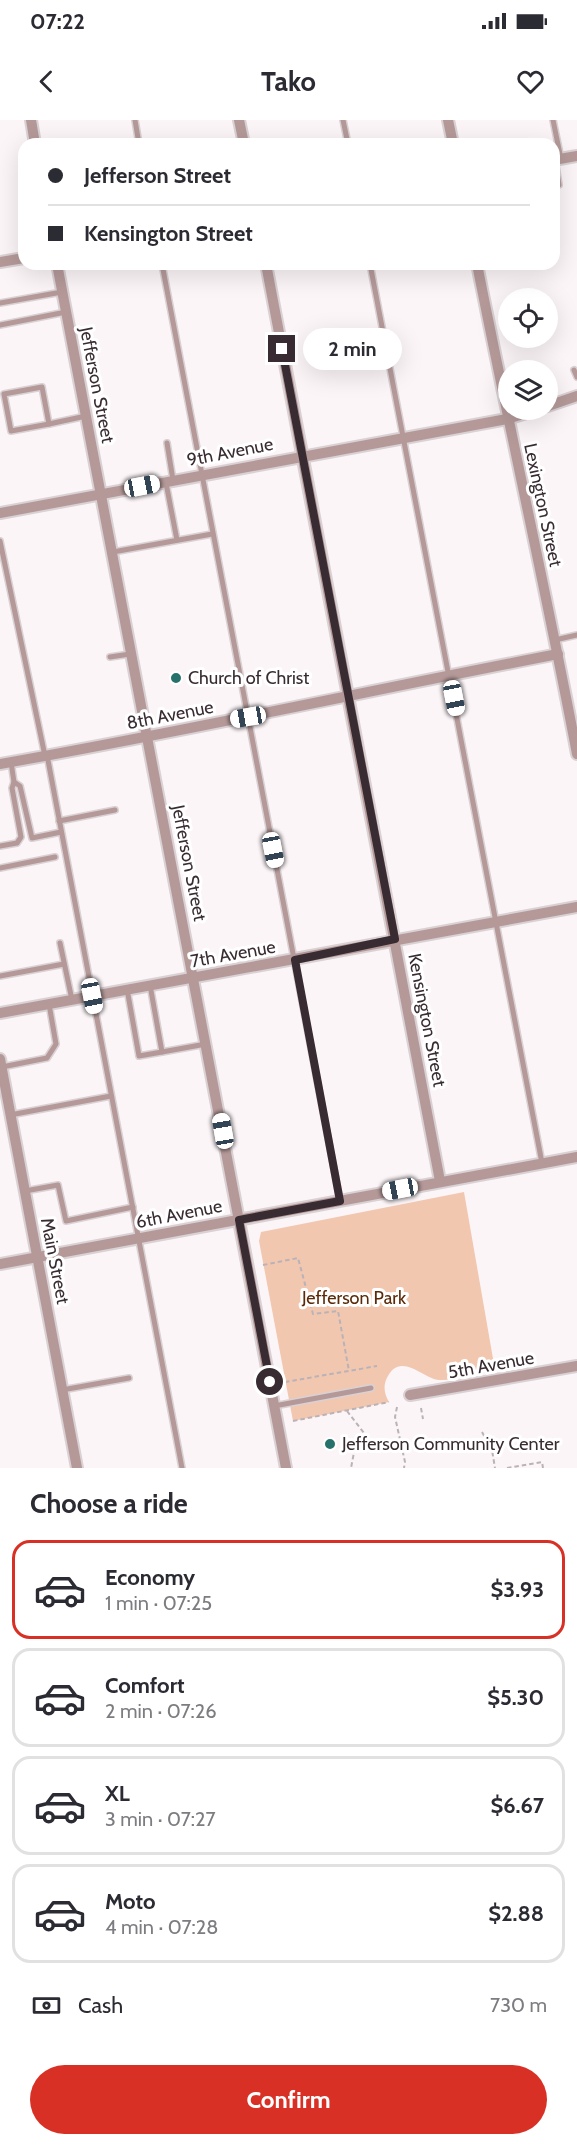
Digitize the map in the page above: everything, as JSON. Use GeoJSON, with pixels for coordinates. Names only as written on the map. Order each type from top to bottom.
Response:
{"type":"FeatureCollection","features":[{"type":"Feature","properties":{"kind":"street"},"geometry":{"type":"LineString","coordinates":[[31,120],[34,138]]}},
{"type":"Feature","properties":{"kind":"street"},"geometry":{"type":"LineString","coordinates":[[240,120],[243,138]]}},
{"type":"Feature","properties":{"kind":"street"},"geometry":{"type":"LineString","coordinates":[[448,120],[452,138]]}},
{"type":"Feature","properties":{"kind":"street"},"geometry":{"type":"LineString","coordinates":[[560,159],[577,156]]}},
{"type":"Feature","properties":{"kind":"street"},"geometry":{"type":"LineString","coordinates":[[0,262],[18,259]]}},
{"type":"Feature","properties":{"kind":"street","name":"Jefferson Street"},"geometry":{"type":"LineString","coordinates":[[58,270],[207,1043],[286,1468]]}},
{"type":"Feature","properties":{"kind":"street","name":"Kensington Street"},"geometry":{"type":"LineString","coordinates":[[267,270],[440,1181]]}},
{"type":"Feature","properties":{"kind":"street","name":"Lexington Street"},"geometry":{"type":"LineString","coordinates":[[478,270],[499,360]]}},
{"type":"Feature","properties":{"kind":"street"},"geometry":{"type":"LineString","coordinates":[[558,403],[577,396]]}},
{"type":"Feature","properties":{"kind":"street","name":"9th Avenue"},"geometry":{"type":"LineString","coordinates":[[0,513],[502,420]]}},
{"type":"Feature","properties":{"kind":"street","name":"Lexington Street"},"geometry":{"type":"LineString","coordinates":[[507,420],[574,722],[577,754]]}},
{"type":"Feature","properties":{"kind":"street","name":"8th Avenue"},"geometry":{"type":"LineString","coordinates":[[5,763],[349,698],[558,654]]}},
{"type":"Feature","properties":{"kind":"street","name":"7th Avenue"},"geometry":{"type":"LineString","coordinates":[[0,1013],[577,907]]}},
{"type":"Feature","properties":{"kind":"street","name":"Main Street"},"geometry":{"type":"LineString","coordinates":[[1,1063],[77,1468]]}},
{"type":"Feature","properties":{"kind":"street","name":"6th Avenue"},"geometry":{"type":"LineString","coordinates":[[0,1264],[577,1157]]}},
{"type":"Feature","properties":{"kind":"street","name":"5th Avenue"},"geometry":{"type":"LineString","coordinates":[[410,1395],[577,1366]]}},
{"type":"Feature","properties":{"kind":"lane"},"geometry":{"type":"LineString","coordinates":[[135,120],[138,138]]}},
{"type":"Feature","properties":{"kind":"lane"},"geometry":{"type":"LineString","coordinates":[[343,120],[347,138]]}},
{"type":"Feature","properties":{"kind":"lane"},"geometry":{"type":"LineString","coordinates":[[553,120],[555,138]]}},
{"type":"Feature","properties":{"kind":"lane"},"geometry":{"type":"LineString","coordinates":[[163,270],[340,1201]]}},
{"type":"Feature","properties":{"kind":"lane"},"geometry":{"type":"LineString","coordinates":[[371,270],[542,1163]]}},
{"type":"Feature","properties":{"kind":"lane"},"geometry":{"type":"LineString","coordinates":[[0,303],[62,292]]}},
{"type":"Feature","properties":{"kind":"lane"},"geometry":{"type":"LineString","coordinates":[[0,325],[66,312]]}},
{"type":"Feature","properties":{"kind":"lane"},"geometry":{"type":"LineString","coordinates":[[574,370],[577,377]]}},
{"type":"Feature","properties":{"kind":"lane"},"geometry":{"type":"LineString","coordinates":[[49,424],[42,387],[4,394],[11,431],[49,424],[86,416]]}},
{"type":"Feature","properties":{"kind":"lane"},"geometry":{"type":"LineString","coordinates":[[167,443],[177,540]]}},
{"type":"Feature","properties":{"kind":"lane"},"geometry":{"type":"LineString","coordinates":[[113,552],[212,534]]}},
{"type":"Feature","properties":{"kind":"lane"},"geometry":{"type":"LineString","coordinates":[[0,542],[59,821],[182,1468]]}},
{"type":"Feature","properties":{"kind":"lane"},"geometry":{"type":"LineString","coordinates":[[555,640],[577,635]]}},
{"type":"Feature","properties":{"kind":"lane"},"geometry":{"type":"LineString","coordinates":[[110,657],[132,653]]}},
{"type":"Feature","properties":{"kind":"lane"},"geometry":{"type":"LineString","coordinates":[[216,683],[240,679]]}},
{"type":"Feature","properties":{"kind":"lane"},"geometry":{"type":"LineString","coordinates":[[5,763],[14,782],[21,786],[32,838],[61,832]]}},
{"type":"Feature","properties":{"kind":"lane"},"geometry":{"type":"LineString","coordinates":[[0,846],[17,843],[21,839],[12,788],[14,782]]}},
{"type":"Feature","properties":{"kind":"lane"},"geometry":{"type":"LineString","coordinates":[[59,821],[115,810]]}},
{"type":"Feature","properties":{"kind":"lane"},"geometry":{"type":"LineString","coordinates":[[0,868],[55,857]]}},
{"type":"Feature","properties":{"kind":"lane"},"geometry":{"type":"LineString","coordinates":[[60,943],[72,1000]]}},
{"type":"Feature","properties":{"kind":"lane"},"geometry":{"type":"LineString","coordinates":[[0,976],[64,963]]}},
{"type":"Feature","properties":{"kind":"lane"},"geometry":{"type":"LineString","coordinates":[[150,985],[162,1052]]}},
{"type":"Feature","properties":{"kind":"lane"},"geometry":{"type":"LineString","coordinates":[[127,989],[139,1056],[207,1043]]}},
{"type":"Feature","properties":{"kind":"lane"},"geometry":{"type":"LineString","coordinates":[[1,1063],[47,1058],[56,1044],[49,1004]]}},
{"type":"Feature","properties":{"kind":"lane"},"geometry":{"type":"LineString","coordinates":[[10,1115],[111,1096]]}},
{"type":"Feature","properties":{"kind":"lane"},"geometry":{"type":"LineString","coordinates":[[25,1191],[58,1185],[66,1221],[133,1207]]}},
{"type":"Feature","properties":{"kind":"lane"},"geometry":{"type":"LineString","coordinates":[[62,1390],[129,1378]]}},
{"type":"Feature","properties":{"kind":"lane"},"geometry":{"type":"LineString","coordinates":[[274,1406],[371,1388]]}},
{"type":"Feature","properties":{"kind":"path"},"geometry":{"type":"LineString","coordinates":[[263,1265],[298,1258],[313,1314],[338,1311],[349,1371]]}},
{"type":"Feature","properties":{"kind":"path"},"geometry":{"type":"LineString","coordinates":[[285,1382],[377,1366]]}},
{"type":"Feature","properties":{"kind":"path"},"geometry":{"type":"LineString","coordinates":[[293,1420],[389,1402]]}},
{"type":"Feature","properties":{"kind":"path"},"geometry":{"type":"LineString","coordinates":[[397,1407],[395,1417],[405,1462],[404,1468]]}},
{"type":"Feature","properties":{"kind":"path"},"geometry":{"type":"LineString","coordinates":[[421,1408],[423,1419]]}},
{"type":"Feature","properties":{"kind":"path"},"geometry":{"type":"LineString","coordinates":[[346,1410],[364,1433],[355,1447],[351,1468]]}},
{"type":"Feature","properties":{"kind":"path"},"geometry":{"type":"LineString","coordinates":[[482,1432],[492,1450],[495,1468]]}},
{"type":"Feature","properties":{"kind":"path"},"geometry":{"type":"LineString","coordinates":[[507,1468],[542,1462],[543,1468]]}},
{"type":"Feature","properties":{"kind":"green space","name":"Jefferson Park"},"geometry":{"type":"Polygon","coordinates":[[[464,1192],[495,1370],[439,1380],[411,1368],[398,1367],[391,1371],[385,1383],[386,1397],[389,1402],[293,1421],[259,1241],[261,1232],[464,1192]]]}},
{"type":"Feature","properties":{"kind":"place","name":"Church of Christ"},"geometry":{"type":"Point","coordinates":[176,678]}},
{"type":"Feature","properties":{"kind":"place","name":"Jefferson Community Center"},"geometry":{"type":"Point","coordinates":[330,1444]}},
{"type":"Feature","properties":{"kind":"route"},"geometry":{"type":"LineString","coordinates":[[270,1382],[239,1220],[340,1201],[295,960],[395,939],[282,349]]}}]}
